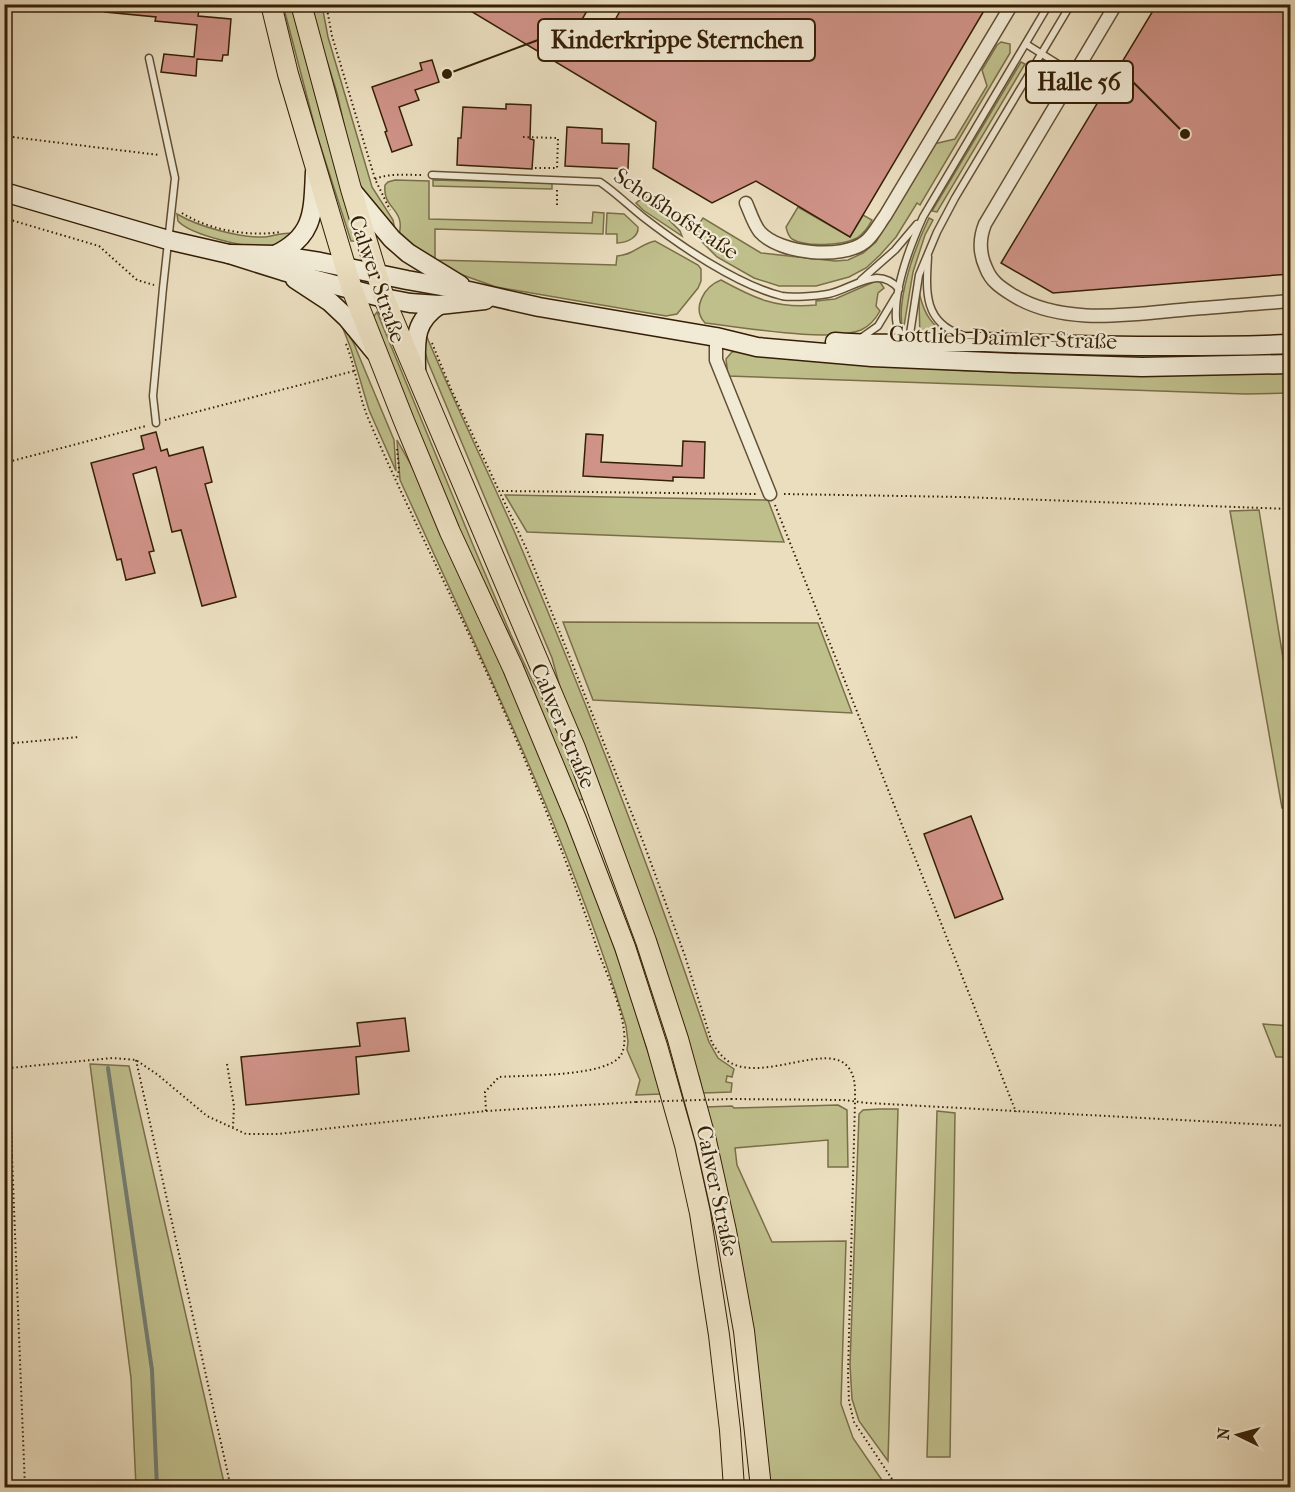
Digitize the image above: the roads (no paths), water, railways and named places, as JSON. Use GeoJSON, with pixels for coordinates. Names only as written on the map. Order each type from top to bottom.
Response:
{"type":"FeatureCollection","features":[{"type":"Feature","properties":{"kind":"main road","name":"Calwer Straße"},"geometry":{"type":"LineString","coordinates":[[271,4],[288,74],[352,289],[450,532],[513,668],[576,819],[625,947],[657,1046],[685,1145],[700,1213],[719,1335],[734,1488]]}},
{"type":"Feature","properties":{"kind":"main road","name":"Calwer Straße"},"geometry":{"type":"LineString","coordinates":[[301,4],[351,189],[384,298],[575,748],[646,941],[678,1039],[706,1141],[726,1230],[744,1331],[761,1488]]}},
{"type":"Feature","properties":{"kind":"main road"},"geometry":{"type":"LineString","coordinates":[[315,164],[313,214],[309,226],[302,236],[286,250],[279,263],[330,302],[347,318],[377,354]]}},
{"type":"Feature","properties":{"kind":"main road"},"geometry":{"type":"LineString","coordinates":[[351,189],[372,217],[408,253],[469,291]]}},
{"type":"Feature","properties":{"kind":"main road","name":"Gottlieb-Daimler-Straße"},"geometry":{"type":"LineString","coordinates":[[4,192],[168,240],[229,254],[279,263],[345,266],[469,291],[502,300],[716,337],[757,347],[849,349],[934,342],[1144,347],[1290,344]]}},
{"type":"Feature","properties":{"kind":"main road","name":"Gottlieb-Daimler-Straße"},"geometry":{"type":"LineString","coordinates":[[279,263],[352,289],[410,303],[439,305],[502,300]]}},
{"type":"Feature","properties":{"kind":"main road"},"geometry":{"type":"LineString","coordinates":[[416,374],[416,336],[428,312],[439,305]]}},
{"type":"Feature","properties":{"kind":"main road","name":"Gottlieb-Daimler-Straße"},"geometry":{"type":"LineString","coordinates":[[849,349],[916,360],[1142,367],[1290,364]]}},
{"type":"Feature","properties":{"kind":"street"},"geometry":{"type":"LineString","coordinates":[[746,203],[760,232],[780,246],[816,252],[843,252],[867,242],[1012,4]]}},
{"type":"Feature","properties":{"kind":"street"},"geometry":{"type":"LineString","coordinates":[[1116,4],[985,224],[980,247],[988,274],[997,285],[1018,299],[1066,313],[1115,315],[1290,301]]}},
{"type":"Feature","properties":{"kind":"street"},"geometry":{"type":"LineString","coordinates":[[716,337],[716,360],[771,494]]}},
{"type":"Feature","properties":{"kind":"lane"},"geometry":{"type":"LineString","coordinates":[[916,360],[900,344],[896,317],[899,291],[912,242],[923,217],[1049,4]]}},
{"type":"Feature","properties":{"kind":"lane"},"geometry":{"type":"LineString","coordinates":[[900,344],[910,334],[919,275],[955,198],[1071,4]]}},
{"type":"Feature","properties":{"kind":"lane"},"geometry":{"type":"LineString","coordinates":[[1026,44],[1074,74]]}},
{"type":"Feature","properties":{"kind":"lane"},"geometry":{"type":"LineString","coordinates":[[149,58],[175,178],[153,396],[156,423]]}},
{"type":"Feature","properties":{"kind":"lane","name":"Schoßhofstraße"},"geometry":{"type":"LineString","coordinates":[[432,176],[600,182],[672,238],[750,284],[784,296],[828,294],[858,282],[876,278],[893,283],[899,291]]}},
{"type":"Feature","properties":{"kind":"lane","name":"Schoßhofstraße"},"geometry":{"type":"LineString","coordinates":[[858,282],[895,250],[923,217]]}},
{"type":"Feature","properties":{"kind":"lane"},"geometry":{"type":"LineString","coordinates":[[929,251],[926,287],[930,309],[940,323],[956,333],[985,342]]}},
{"type":"Feature","properties":{"kind":"lane"},"geometry":{"type":"LineString","coordinates":[[849,349],[878,326],[899,291]]}},
{"type":"Feature","properties":{"kind":"waterway"},"geometry":{"type":"LineString","coordinates":[[108,1068],[152,1370],[157,1488]]}},
{"type":"Feature","properties":{"kind":"place","name":"Kinderkrippe Sternchen"},"geometry":{"type":"Point","coordinates":[447,74]}},
{"type":"Feature","properties":{"kind":"place","name":"Halle 56"},"geometry":{"type":"Point","coordinates":[1185,134]}}]}
